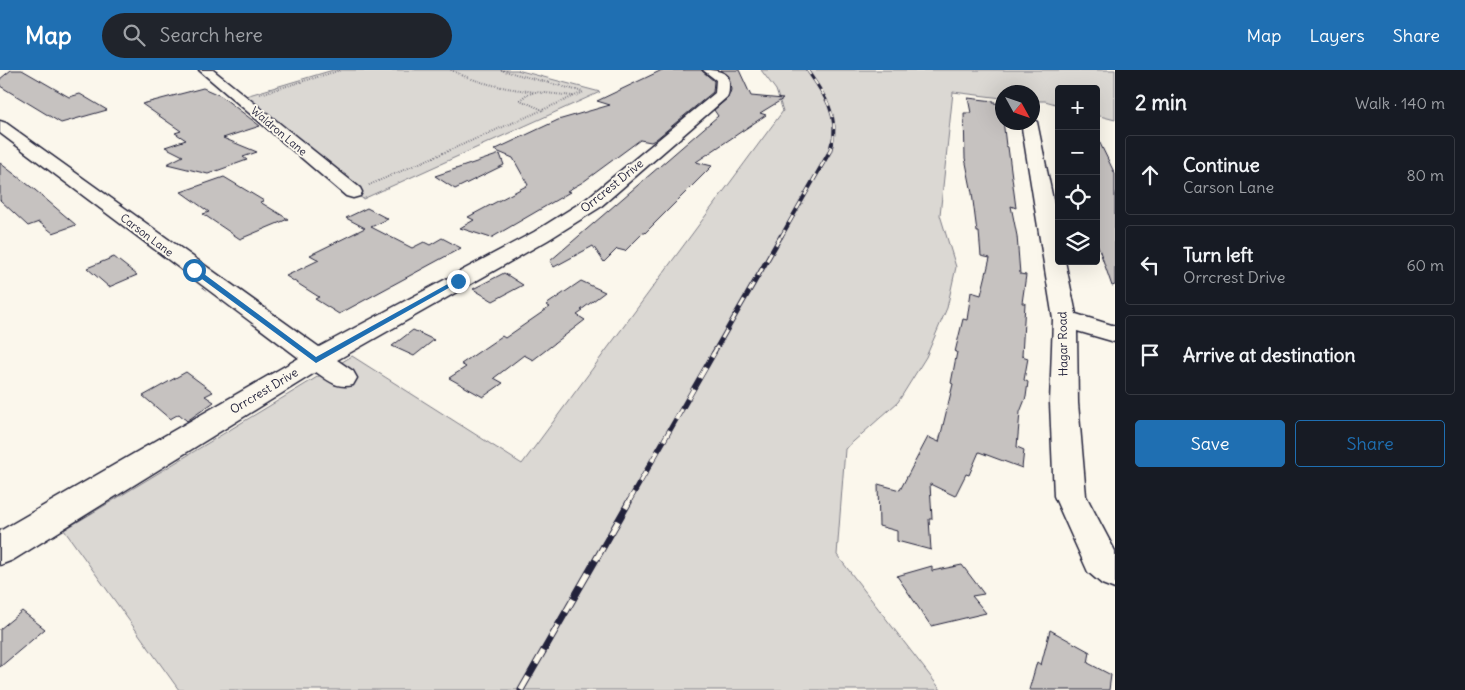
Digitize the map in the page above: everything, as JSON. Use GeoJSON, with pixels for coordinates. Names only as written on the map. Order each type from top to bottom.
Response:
{"type":"FeatureCollection","features":[{"type":"Feature","properties":{"kind":"street","name":"Waldron Lane"},"geometry":{"type":"LineString","coordinates":[[206,70],[353,192]]}},
{"type":"Feature","properties":{"kind":"street","name":"Orrcrest Drive"},"geometry":{"type":"LineString","coordinates":[[0,549],[316,360],[541,236],[592,204],[722,94],[723,79],[710,70]]}},
{"type":"Feature","properties":{"kind":"street","name":"Carson Lane"},"geometry":{"type":"LineString","coordinates":[[0,126],[343,378]]}},
{"type":"Feature","properties":{"kind":"street","name":"Hagar Road"},"geometry":{"type":"LineString","coordinates":[[1036,130],[1065,319],[1064,403],[1070,496],[1108,566]]}},
{"type":"Feature","properties":{"kind":"street"},"geometry":{"type":"LineString","coordinates":[[1065,319],[1115,334]]}},
{"type":"Feature","properties":{"kind":"path"},"geometry":{"type":"LineString","coordinates":[[259,94],[340,70]]}},
{"type":"Feature","properties":{"kind":"path"},"geometry":{"type":"LineString","coordinates":[[451,70],[475,82],[504,88],[574,96]]}},
{"type":"Feature","properties":{"kind":"path"},"geometry":{"type":"LineString","coordinates":[[353,192],[584,92],[501,70]]}},
{"type":"Feature","properties":{"kind":"path"},"geometry":{"type":"LineString","coordinates":[[536,92],[527,94],[520,100],[544,110]]}},
{"type":"Feature","properties":{"kind":"shaded area"},"geometry":{"type":"Polygon","coordinates":[[[333,70],[517,70],[600,92],[363,199],[239,98],[333,70]]]}},
{"type":"Feature","properties":{"kind":"shaded area"},"geometry":{"type":"Polygon","coordinates":[[[761,70],[1115,70],[1115,120],[1100,116],[1100,85],[1055,85],[1055,104],[1040,101],[1040,85],[995,85],[995,97],[953,92],[940,215],[956,267],[947,308],[926,357],[898,402],[845,449],[837,555],[941,690],[179,690],[64,530],[352,356],[522,464],[783,111],[776,90],[761,70]]]}},
{"type":"Feature","properties":{"kind":"building"},"geometry":{"type":"Polygon","coordinates":[[[11,70],[22,70],[69,97],[80,94],[107,110],[61,123],[0,86],[0,79],[11,70]]]}},
{"type":"Feature","properties":{"kind":"building"},"geometry":{"type":"Polygon","coordinates":[[[662,70],[701,70],[714,81],[713,92],[655,140],[651,142],[640,140],[583,182],[567,191],[570,192],[491,238],[460,228],[474,220],[468,217],[528,185],[513,158],[494,150],[558,120],[610,105],[597,101],[662,70]]]}},
{"type":"Feature","properties":{"kind":"building"},"geometry":{"type":"Polygon","coordinates":[[[721,70],[739,70],[751,96],[783,99],[760,113],[766,115],[696,162],[712,166],[625,251],[617,249],[604,262],[593,246],[554,267],[550,261],[718,116],[714,110],[728,98],[731,90],[729,76],[721,70]]]}},
{"type":"Feature","properties":{"kind":"building"},"geometry":{"type":"Polygon","coordinates":[[[203,88],[221,96],[260,126],[223,138],[257,152],[243,157],[247,160],[208,174],[167,164],[183,156],[165,147],[186,140],[175,133],[181,131],[142,104],[203,88]]]}},
{"type":"Feature","properties":{"kind":"building"},"geometry":{"type":"Polygon","coordinates":[[[968,98],[994,101],[995,130],[1004,130],[1006,146],[1008,147],[1016,208],[1011,206],[1017,236],[1020,274],[1026,275],[1022,303],[1025,303],[1022,356],[1028,358],[1024,380],[1028,382],[1026,397],[1020,412],[1017,447],[1024,450],[1022,468],[979,452],[969,475],[966,474],[955,496],[930,484],[932,519],[929,519],[931,550],[897,541],[897,531],[879,526],[878,484],[900,490],[928,437],[939,442],[953,384],[951,383],[957,352],[955,352],[963,319],[967,320],[971,292],[981,295],[990,258],[981,256],[979,232],[977,232],[965,158],[964,113],[971,113],[968,98]]]}},
{"type":"Feature","properties":{"kind":"building"},"geometry":{"type":"Polygon","coordinates":[[[1100,143],[1115,174],[1115,285],[1112,286],[1100,252],[1100,143]]]}},
{"type":"Feature","properties":{"kind":"building"},"geometry":{"type":"Polygon","coordinates":[[[500,154],[504,165],[455,189],[435,176],[500,154]]]}},
{"type":"Feature","properties":{"kind":"building"},"geometry":{"type":"Polygon","coordinates":[[[0,163],[76,225],[53,233],[39,222],[28,226],[0,200],[0,163]]]}},
{"type":"Feature","properties":{"kind":"building"},"geometry":{"type":"Polygon","coordinates":[[[224,177],[264,201],[260,202],[288,219],[240,239],[203,214],[209,212],[181,192],[224,177]]]}},
{"type":"Feature","properties":{"kind":"building"},"geometry":{"type":"Polygon","coordinates":[[[367,208],[388,219],[371,227],[412,248],[424,242],[430,245],[442,238],[461,248],[339,314],[315,299],[319,297],[286,276],[319,260],[310,255],[365,228],[346,218],[367,208]]]}},
{"type":"Feature","properties":{"kind":"building"},"geometry":{"type":"Polygon","coordinates":[[[114,257],[137,275],[109,287],[87,268],[114,257]]]}},
{"type":"Feature","properties":{"kind":"building"},"geometry":{"type":"Polygon","coordinates":[[[504,273],[523,285],[493,301],[473,289],[504,273]]]}},
{"type":"Feature","properties":{"kind":"building"},"geometry":{"type":"Polygon","coordinates":[[[581,281],[605,292],[577,315],[585,320],[533,360],[524,355],[494,378],[503,383],[483,397],[449,378],[466,367],[461,364],[502,336],[505,338],[550,307],[546,305],[581,281]]]}},
{"type":"Feature","properties":{"kind":"building"},"geometry":{"type":"Polygon","coordinates":[[[413,330],[434,340],[414,356],[392,346],[413,330]]]}},
{"type":"Feature","properties":{"kind":"building"},"geometry":{"type":"Polygon","coordinates":[[[186,372],[213,392],[205,396],[214,402],[187,421],[179,414],[170,419],[143,396],[186,372]]]}},
{"type":"Feature","properties":{"kind":"building"},"geometry":{"type":"Polygon","coordinates":[[[962,565],[984,594],[972,596],[986,613],[931,626],[897,576],[932,566],[932,571],[962,565]]]}},
{"type":"Feature","properties":{"kind":"building"},"geometry":{"type":"Polygon","coordinates":[[[22,611],[45,629],[0,667],[0,629],[22,611]]]}},
{"type":"Feature","properties":{"kind":"building"},"geometry":{"type":"Polygon","coordinates":[[[1050,630],[1090,652],[1088,663],[1111,675],[1109,690],[1029,690],[1037,662],[1041,665],[1050,630]]]}},
{"type":"Feature","properties":{"kind":"railway"},"geometry":{"type":"LineString","coordinates":[[807,70],[819,87],[832,114],[834,123],[832,144]]}},
{"type":"Feature","properties":{"kind":"railway"},"geometry":{"type":"LineString","coordinates":[[781,237],[830,151],[832,143]]}},
{"type":"Feature","properties":{"kind":"railway"},"geometry":{"type":"LineString","coordinates":[[713,354],[781,236]]}},
{"type":"Feature","properties":{"kind":"railway"},"geometry":{"type":"LineString","coordinates":[[628,503],[714,353]]}},
{"type":"Feature","properties":{"kind":"railway"},"geometry":{"type":"LineString","coordinates":[[521,690],[629,502]]}},
{"type":"Feature","properties":{"kind":"route"},"geometry":{"type":"LineString","coordinates":[[194,270],[316,360],[458,281]]}}]}
